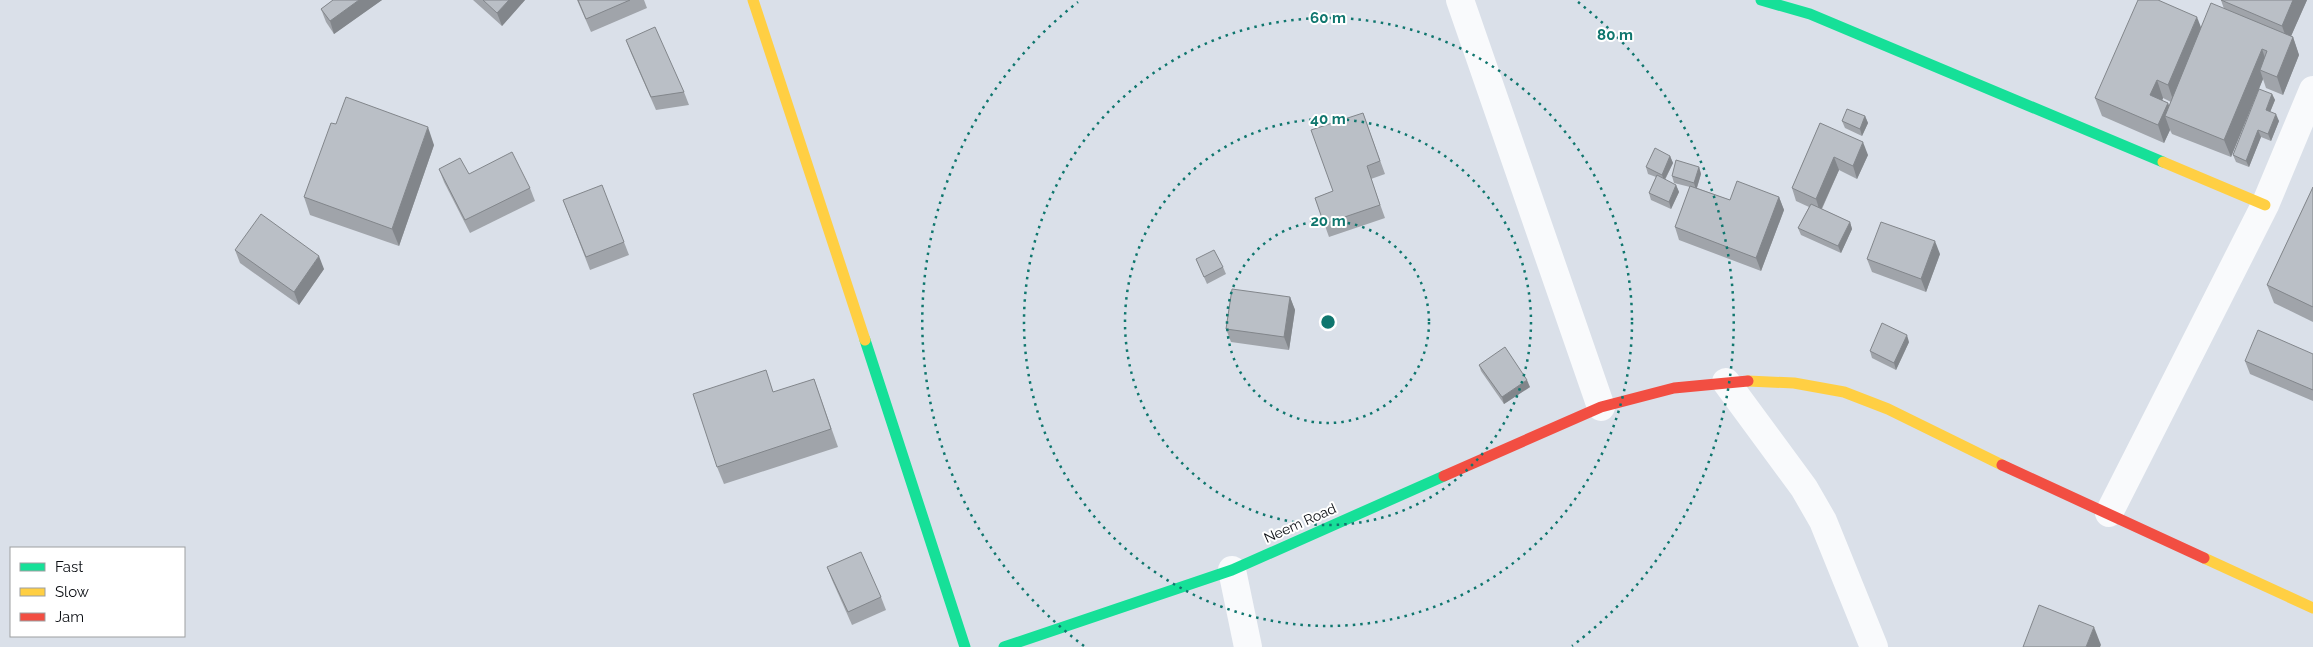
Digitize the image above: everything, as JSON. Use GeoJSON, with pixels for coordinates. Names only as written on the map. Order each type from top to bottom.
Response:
{"type":"FeatureCollection","features":[{"type":"Feature","properties":{"kind":"street"},"geometry":{"type":"LineString","coordinates":[[753,0],[964,647]]}},
{"type":"Feature","properties":{"kind":"street"},"geometry":{"type":"LineString","coordinates":[[1460,0],[1600,407]]}},
{"type":"Feature","properties":{"kind":"street"},"geometry":{"type":"LineString","coordinates":[[1761,0],[1810,14],[2265,205]]}},
{"type":"Feature","properties":{"kind":"street"},"geometry":{"type":"LineString","coordinates":[[2109,513],[2265,205],[2313,90]]}},
{"type":"Feature","properties":{"kind":"street","name":"Neem Road"},"geometry":{"type":"LineString","coordinates":[[1004,647],[1232,570],[1600,407],[1674,388],[1764,380],[1844,392],[1888,409],[1940,436],[2313,608]]}},
{"type":"Feature","properties":{"kind":"street"},"geometry":{"type":"LineString","coordinates":[[1726,382],[1809,496],[1823,521],[1874,647]]}},
{"type":"Feature","properties":{"kind":"street"},"geometry":{"type":"LineString","coordinates":[[1232,570],[1248,647]]}},
{"type":"Feature","properties":{"kind":"building"},"geometry":{"type":"Polygon","coordinates":[[[333,0],[359,0],[330,21],[321,9],[333,0]]]}},
{"type":"Feature","properties":{"kind":"building"},"geometry":{"type":"Polygon","coordinates":[[[483,0],[509,0],[497,13],[483,0]]]}},
{"type":"Feature","properties":{"kind":"building"},"geometry":{"type":"Polygon","coordinates":[[[578,0],[630,0],[586,19],[578,0]]]}},
{"type":"Feature","properties":{"kind":"building"},"geometry":{"type":"Polygon","coordinates":[[[2138,0],[2158,0],[2197,17],[2168,85],[2157,80],[2150,95],[2168,103],[2158,125],[2095,98],[2138,0]]]}},
{"type":"Feature","properties":{"kind":"building"},"geometry":{"type":"Polygon","coordinates":[[[2221,0],[2293,0],[2282,26],[2221,0]]]}},
{"type":"Feature","properties":{"kind":"building"},"geometry":{"type":"Polygon","coordinates":[[[2211,3],[2293,37],[2277,77],[2260,70],[2267,51],[2262,49],[2224,140],[2165,116],[2211,3]]]}},
{"type":"Feature","properties":{"kind":"building"},"geometry":{"type":"Polygon","coordinates":[[[655,27],[684,92],[651,97],[626,40],[655,27]]]}},
{"type":"Feature","properties":{"kind":"building"},"geometry":{"type":"Polygon","coordinates":[[[2259,89],[2272,94],[2266,110],[2276,114],[2268,134],[2258,130],[2246,161],[2233,155],[2259,89]]]}},
{"type":"Feature","properties":{"kind":"building"},"geometry":{"type":"Polygon","coordinates":[[[346,97],[428,127],[392,229],[304,197],[331,123],[336,124],[346,97]]]}},
{"type":"Feature","properties":{"kind":"building"},"geometry":{"type":"Polygon","coordinates":[[[1847,109],[1865,116],[1860,129],[1842,121],[1847,109]]]}},
{"type":"Feature","properties":{"kind":"building"},"geometry":{"type":"Polygon","coordinates":[[[1363,113],[1380,161],[1367,166],[1380,205],[1324,224],[1315,198],[1333,191],[1311,130],[1363,113]]]}},
{"type":"Feature","properties":{"kind":"building"},"geometry":{"type":"Polygon","coordinates":[[[1820,123],[1863,142],[1853,166],[1834,157],[1816,199],[1792,188],[1820,123]]]}},
{"type":"Feature","properties":{"kind":"building"},"geometry":{"type":"Polygon","coordinates":[[[1655,148],[1670,156],[1662,175],[1646,167],[1655,148]]]}},
{"type":"Feature","properties":{"kind":"building"},"geometry":{"type":"Polygon","coordinates":[[[512,152],[530,188],[465,220],[439,169],[460,158],[469,174],[512,152]]]}},
{"type":"Feature","properties":{"kind":"building"},"geometry":{"type":"Polygon","coordinates":[[[1676,160],[1699,167],[1694,183],[1672,176],[1676,160]]]}},
{"type":"Feature","properties":{"kind":"building"},"geometry":{"type":"Polygon","coordinates":[[[1657,175],[1676,185],[1669,202],[1649,193],[1657,175]]]}},
{"type":"Feature","properties":{"kind":"building"},"geometry":{"type":"Polygon","coordinates":[[[1737,181],[1779,197],[1756,258],[1675,227],[1690,186],[1730,200],[1737,181]]]}},
{"type":"Feature","properties":{"kind":"building"},"geometry":{"type":"Polygon","coordinates":[[[602,185],[624,242],[586,257],[563,200],[602,185]]]}},
{"type":"Feature","properties":{"kind":"building"},"geometry":{"type":"Polygon","coordinates":[[[2313,187],[2313,307],[2267,285],[2313,187]]]}},
{"type":"Feature","properties":{"kind":"building"},"geometry":{"type":"Polygon","coordinates":[[[1811,204],[1850,222],[1838,246],[1798,228],[1811,204]]]}},
{"type":"Feature","properties":{"kind":"building"},"geometry":{"type":"Polygon","coordinates":[[[261,214],[319,256],[294,292],[235,250],[261,214]]]}},
{"type":"Feature","properties":{"kind":"building"},"geometry":{"type":"Polygon","coordinates":[[[1881,222],[1935,241],[1921,279],[1867,259],[1881,222]]]}},
{"type":"Feature","properties":{"kind":"building"},"geometry":{"type":"Polygon","coordinates":[[[1214,250],[1223,267],[1204,277],[1196,259],[1214,250]]]}},
{"type":"Feature","properties":{"kind":"building"},"geometry":{"type":"Polygon","coordinates":[[[1232,289],[1290,297],[1284,337],[1226,329],[1232,289]]]}},
{"type":"Feature","properties":{"kind":"building"},"geometry":{"type":"Polygon","coordinates":[[[1882,323],[1907,335],[1894,363],[1870,351],[1882,323]]]}},
{"type":"Feature","properties":{"kind":"building"},"geometry":{"type":"Polygon","coordinates":[[[2258,330],[2313,354],[2313,390],[2245,361],[2258,330]]]}},
{"type":"Feature","properties":{"kind":"building"},"geometry":{"type":"Polygon","coordinates":[[[1505,347],[1527,380],[1502,397],[1479,365],[1505,347]]]}},
{"type":"Feature","properties":{"kind":"building"},"geometry":{"type":"Polygon","coordinates":[[[766,370],[773,392],[814,379],[831,429],[717,467],[693,394],[766,370]]]}},
{"type":"Feature","properties":{"kind":"building"},"geometry":{"type":"Polygon","coordinates":[[[861,552],[881,597],[848,612],[827,567],[861,552]]]}},
{"type":"Feature","properties":{"kind":"building"},"geometry":{"type":"Polygon","coordinates":[[[2039,605],[2094,627],[2086,647],[2023,647],[2039,605]]]}},
{"type":"Feature","properties":{"kind":"traffic: fast"},"geometry":{"type":"LineString","coordinates":[[1761,0],[1810,14],[2163,162]]}},
{"type":"Feature","properties":{"kind":"traffic: fast"},"geometry":{"type":"LineString","coordinates":[[865,340],[965,647]]}},
{"type":"Feature","properties":{"kind":"traffic: fast"},"geometry":{"type":"LineString","coordinates":[[1004,647],[1232,570],[1444,476]]}},
{"type":"Feature","properties":{"kind":"traffic: slow"},"geometry":{"type":"LineString","coordinates":[[753,0],[865,340]]}},
{"type":"Feature","properties":{"kind":"traffic: slow"},"geometry":{"type":"LineString","coordinates":[[2163,162],[2265,205]]}},
{"type":"Feature","properties":{"kind":"traffic: slow"},"geometry":{"type":"LineString","coordinates":[[1748,381],[1794,383],[1844,392],[1888,409],[2002,465]]}},
{"type":"Feature","properties":{"kind":"traffic: slow"},"geometry":{"type":"LineString","coordinates":[[2204,558],[2313,608]]}},
{"type":"Feature","properties":{"kind":"traffic: jam"},"geometry":{"type":"LineString","coordinates":[[1444,476],[1601,407],[1674,388],[1748,381]]}},
{"type":"Feature","properties":{"kind":"traffic: jam"},"geometry":{"type":"LineString","coordinates":[[2002,465],[2204,558]]}}]}
